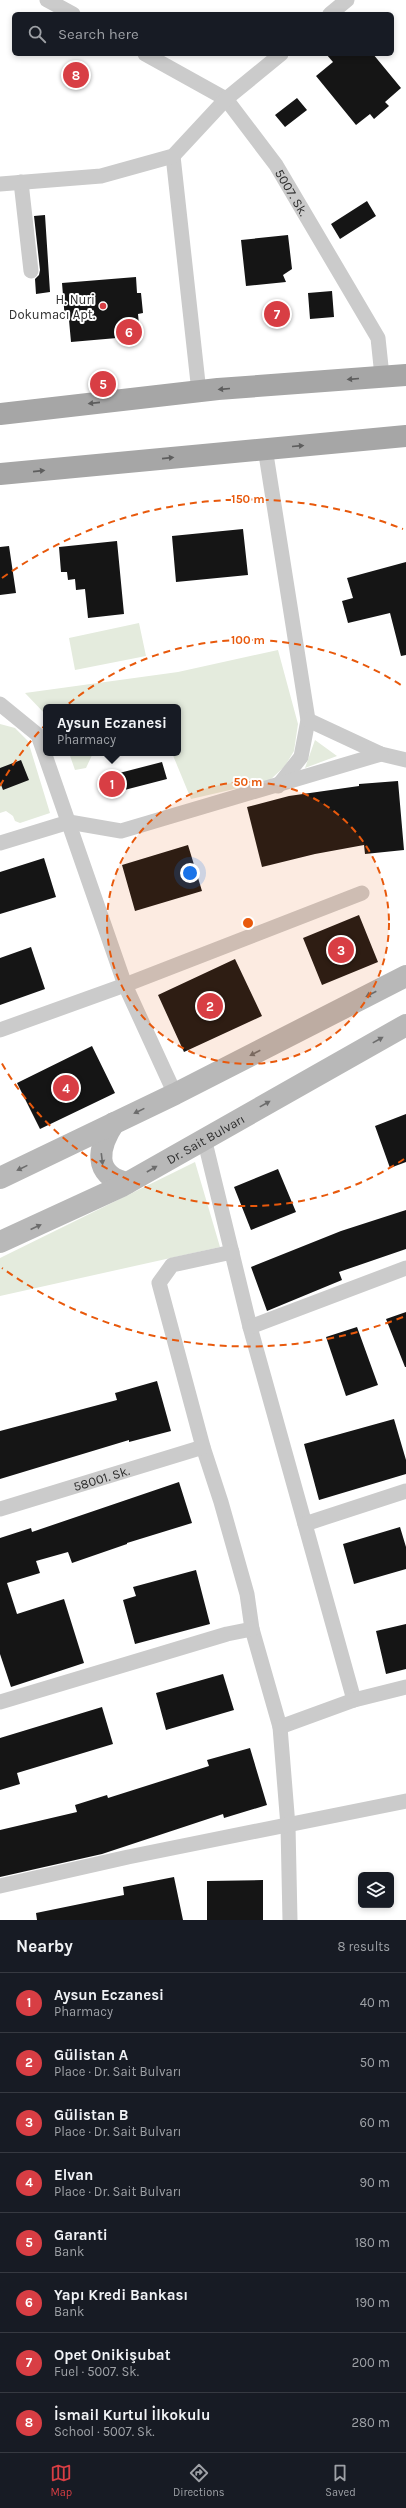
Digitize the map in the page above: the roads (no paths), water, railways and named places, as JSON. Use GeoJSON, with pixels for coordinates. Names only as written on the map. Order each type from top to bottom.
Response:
{"type":"FeatureCollection","features":[{"type":"Feature","properties":{"kind":"main road"},"geometry":{"type":"LineString","coordinates":[[0,414],[199,392],[406,375]]}},
{"type":"Feature","properties":{"kind":"main road"},"geometry":{"type":"LineString","coordinates":[[0,474],[406,436]]}},
{"type":"Feature","properties":{"kind":"main road"},"geometry":{"type":"LineString","coordinates":[[0,1178],[175,1094],[406,976]]}},
{"type":"Feature","properties":{"kind":"main road","name":"Dr. Sait Bulvarı"},"geometry":{"type":"LineString","coordinates":[[0,1242],[127,1183],[204,1138],[406,1025]]}},
{"type":"Feature","properties":{"kind":"main road"},"geometry":{"type":"LineString","coordinates":[[114,1123],[103,1139],[101,1156],[108,1175],[115,1180],[127,1183]]}},
{"type":"Feature","properties":{"kind":"street"},"geometry":{"type":"LineString","coordinates":[[47,0],[68,12]]}},
{"type":"Feature","properties":{"kind":"street"},"geometry":{"type":"LineString","coordinates":[[333,12],[348,0]]}},
{"type":"Feature","properties":{"kind":"street","name":"5007. Sk."},"geometry":{"type":"LineString","coordinates":[[149,56],[226,99],[276,166],[378,338],[382,376]]}},
{"type":"Feature","properties":{"kind":"street"},"geometry":{"type":"LineString","coordinates":[[0,184],[101,176],[173,156],[226,99],[279,56]]}},
{"type":"Feature","properties":{"kind":"street"},"geometry":{"type":"LineString","coordinates":[[173,156],[199,392]]}},
{"type":"Feature","properties":{"kind":"street"},"geometry":{"type":"LineString","coordinates":[[21,182],[31,271]]}},
{"type":"Feature","properties":{"kind":"street"},"geometry":{"type":"LineString","coordinates":[[265,448],[308,720],[301,757],[278,786]]}},
{"type":"Feature","properties":{"kind":"street"},"geometry":{"type":"LineString","coordinates":[[0,704],[38,735],[43,750]]}},
{"type":"Feature","properties":{"kind":"street"},"geometry":{"type":"LineString","coordinates":[[308,720],[381,754],[406,760]]}},
{"type":"Feature","properties":{"kind":"street"},"geometry":{"type":"LineString","coordinates":[[0,843],[68,822],[121,831],[278,786],[381,754]]}},
{"type":"Feature","properties":{"kind":"street"},"geometry":{"type":"LineString","coordinates":[[45,756],[125,985],[175,1094]]}},
{"type":"Feature","properties":{"kind":"street"},"geometry":{"type":"LineString","coordinates":[[0,1030],[125,985],[362,893]]}},
{"type":"Feature","properties":{"kind":"street"},"geometry":{"type":"LineString","coordinates":[[204,1138],[250,1328],[354,1700]]}},
{"type":"Feature","properties":{"kind":"street"},"geometry":{"type":"LineString","coordinates":[[232,1252],[172,1265],[159,1283],[203,1447],[221,1502],[247,1594],[252,1629],[280,1727],[288,1826],[290,1920]]}},
{"type":"Feature","properties":{"kind":"street"},"geometry":{"type":"LineString","coordinates":[[250,1328],[406,1268]]}},
{"type":"Feature","properties":{"kind":"street","name":"58001. Sk."},"geometry":{"type":"LineString","coordinates":[[0,1509],[203,1447]]}},
{"type":"Feature","properties":{"kind":"street"},"geometry":{"type":"LineString","coordinates":[[305,1524],[406,1491]]}},
{"type":"Feature","properties":{"kind":"street"},"geometry":{"type":"LineString","coordinates":[[0,1702],[227,1634],[252,1629]]}},
{"type":"Feature","properties":{"kind":"street"},"geometry":{"type":"LineString","coordinates":[[280,1727],[354,1700],[406,1687]]}},
{"type":"Feature","properties":{"kind":"street"},"geometry":{"type":"LineString","coordinates":[[0,1886],[128,1856],[288,1826],[406,1801]]}},
{"type":"Feature","properties":{"kind":"place","name":"İsmail Kurtul İlkokulu"},"geometry":{"type":"Point","coordinates":[76,75]}},
{"type":"Feature","properties":{"kind":"place","name":"H. Nuri Dokumacı Apt."},"geometry":{"type":"Point","coordinates":[103,306]}},
{"type":"Feature","properties":{"kind":"place","name":"Opet Onikişubat"},"geometry":{"type":"Point","coordinates":[277,314]}},
{"type":"Feature","properties":{"kind":"place","name":"Yapı Kredi Bankası"},"geometry":{"type":"Point","coordinates":[129,332]}},
{"type":"Feature","properties":{"kind":"place","name":"Garanti"},"geometry":{"type":"Point","coordinates":[103,384]}},
{"type":"Feature","properties":{"kind":"place","name":"Aysun Eczanesi"},"geometry":{"type":"Point","coordinates":[112,784]}},
{"type":"Feature","properties":{"kind":"place","name":"Gülistan B"},"geometry":{"type":"Point","coordinates":[341,950]}},
{"type":"Feature","properties":{"kind":"place","name":"Gülistan A"},"geometry":{"type":"Point","coordinates":[210,1006]}},
{"type":"Feature","properties":{"kind":"place","name":"Elvan"},"geometry":{"type":"Point","coordinates":[66,1088]}}]}
